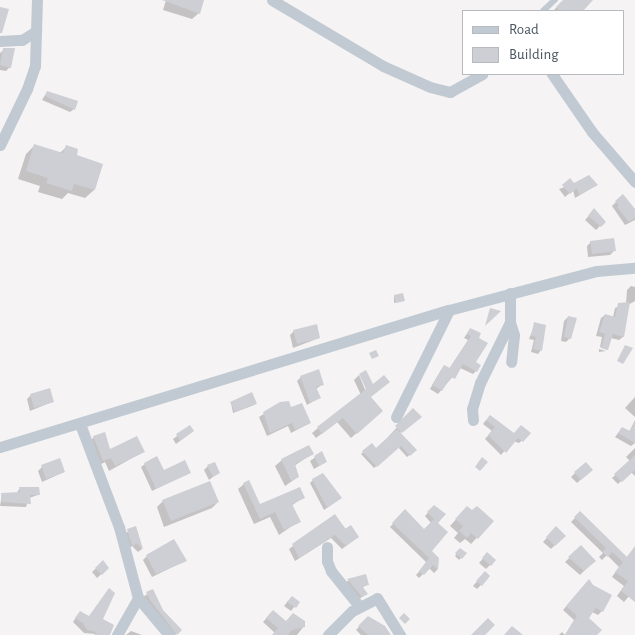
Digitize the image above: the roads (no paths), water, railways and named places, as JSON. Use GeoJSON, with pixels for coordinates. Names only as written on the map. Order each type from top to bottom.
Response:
{"type":"FeatureCollection","features":[{"type":"Feature","properties":{"kind":"street"},"geometry":{"type":"LineString","coordinates":[[0,145],[35,66],[37,0]]}},
{"type":"Feature","properties":{"kind":"street"},"geometry":{"type":"LineString","coordinates":[[272,0],[291,14],[383,66],[430,87],[450,92],[480,75]]}},
{"type":"Feature","properties":{"kind":"street"},"geometry":{"type":"LineString","coordinates":[[280,0],[291,14]]}},
{"type":"Feature","properties":{"kind":"street"},"geometry":{"type":"LineString","coordinates":[[0,41],[22,40],[36,31]]}},
{"type":"Feature","properties":{"kind":"street"},"geometry":{"type":"LineString","coordinates":[[553,75],[592,132],[635,182]]}},
{"type":"Feature","properties":{"kind":"street"},"geometry":{"type":"LineString","coordinates":[[0,447],[449,310],[597,271],[635,268]]}},
{"type":"Feature","properties":{"kind":"street"},"geometry":{"type":"LineString","coordinates":[[510,293],[510,322],[514,335],[511,362]]}},
{"type":"Feature","properties":{"kind":"street"},"geometry":{"type":"LineString","coordinates":[[396,417],[449,310]]}},
{"type":"Feature","properties":{"kind":"street"},"geometry":{"type":"LineString","coordinates":[[473,420],[472,408],[480,384],[510,322]]}},
{"type":"Feature","properties":{"kind":"street"},"geometry":{"type":"LineString","coordinates":[[80,424],[120,527],[138,598],[169,635]]}},
{"type":"Feature","properties":{"kind":"street"},"geometry":{"type":"LineString","coordinates":[[328,547],[326,561],[359,606]]}},
{"type":"Feature","properties":{"kind":"street"},"geometry":{"type":"LineString","coordinates":[[117,635],[138,598]]}},
{"type":"Feature","properties":{"kind":"street"},"geometry":{"type":"LineString","coordinates":[[328,635],[359,606],[377,598],[400,635]]}},
{"type":"Feature","properties":{"kind":"lane"},"geometry":{"type":"LineString","coordinates":[[545,10],[555,0]]}}]}
